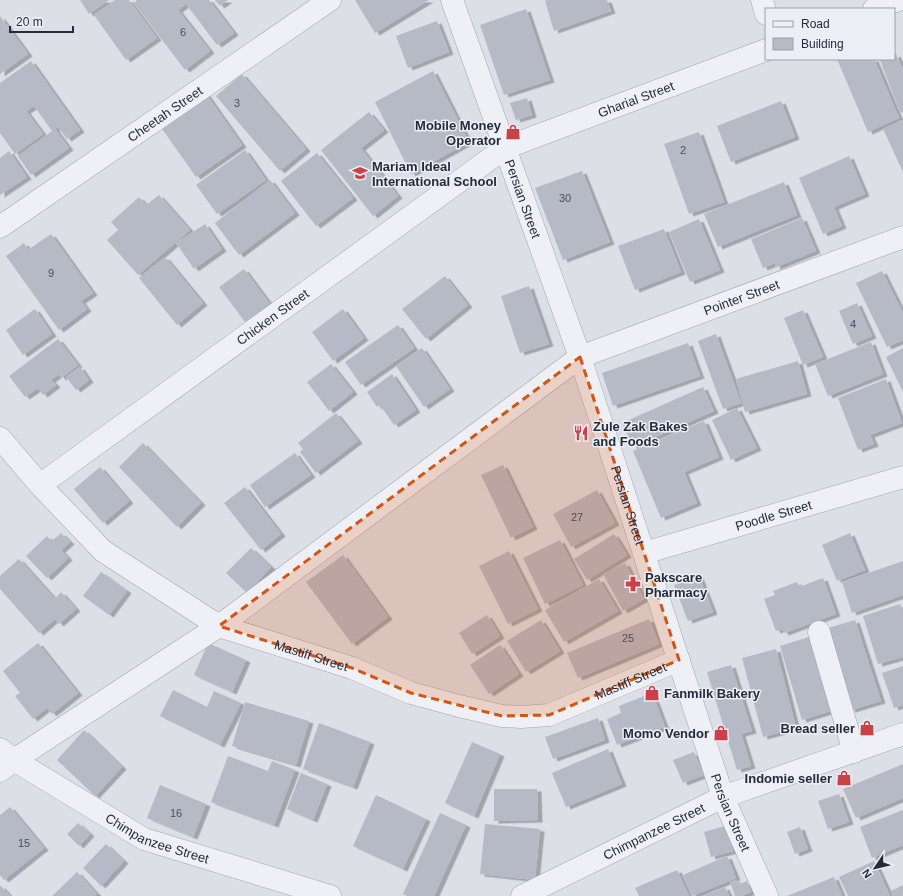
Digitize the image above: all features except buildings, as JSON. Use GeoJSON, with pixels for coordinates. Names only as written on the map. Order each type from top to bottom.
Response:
{"type":"FeatureCollection","features":[{"type":"Feature","properties":{"kind":"street","name":"Cheetah Street"},"geometry":{"type":"LineString","coordinates":[[0,228],[330,0]]}},
{"type":"Feature","properties":{"kind":"street","name":"Persian Street"},"geometry":{"type":"LineString","coordinates":[[452,0],[580,357],[723,797],[767,896]]}},
{"type":"Feature","properties":{"kind":"street"},"geometry":{"type":"LineString","coordinates":[[762,0],[765,10]]}},
{"type":"Feature","properties":{"kind":"street"},"geometry":{"type":"LineString","coordinates":[[877,8],[898,0]]}},
{"type":"Feature","properties":{"kind":"street","name":"Gharial Street"},"geometry":{"type":"LineString","coordinates":[[505,148],[765,50]]}},
{"type":"Feature","properties":{"kind":"street","name":"Chicken Street"},"geometry":{"type":"LineString","coordinates":[[40,485],[505,148]]}},
{"type":"Feature","properties":{"kind":"street","name":"Pointer Street"},"geometry":{"type":"LineString","coordinates":[[5,760],[219,626],[580,357],[903,237]]}},
{"type":"Feature","properties":{"kind":"street","name":"Mastiff Street"},"geometry":{"type":"LineString","coordinates":[[0,438],[40,485],[103,551],[219,626],[352,668],[412,692],[459,706],[502,716],[521,717],[549,715],[679,660]]}},
{"type":"Feature","properties":{"kind":"street","name":"Poodle Street"},"geometry":{"type":"LineString","coordinates":[[644,553],[903,477]]}},
{"type":"Feature","properties":{"kind":"street"},"geometry":{"type":"LineString","coordinates":[[819,632],[854,752]]}},
{"type":"Feature","properties":{"kind":"street","name":"Chimpanzee Street"},"geometry":{"type":"LineString","coordinates":[[522,896],[723,797],[903,734]]}},
{"type":"Feature","properties":{"kind":"street","name":"Chimpanzee Street"},"geometry":{"type":"LineString","coordinates":[[5,760],[144,840],[330,896]]}},
{"type":"Feature","properties":{"kind":"highlighted area"},"geometry":{"type":"Polygon","coordinates":[[[580,357],[679,660],[549,715],[502,716],[411,693],[352,668],[219,626],[580,357]]]}},
{"type":"Feature","properties":{"kind":"place","name":"Mobile Money Operator"},"geometry":{"type":"Point","coordinates":[513,132]}},
{"type":"Feature","properties":{"kind":"place","name":"Mariam Ideal International School"},"geometry":{"type":"Point","coordinates":[360,173]}},
{"type":"Feature","properties":{"kind":"place","name":"Zule Zak Bakes and Foods"},"geometry":{"type":"Point","coordinates":[581,433]}},
{"type":"Feature","properties":{"kind":"place","name":"Pakscare Pharmacy"},"geometry":{"type":"Point","coordinates":[633,584]}},
{"type":"Feature","properties":{"kind":"place","name":"Fanmilk Bakery"},"geometry":{"type":"Point","coordinates":[652,693]}},
{"type":"Feature","properties":{"kind":"place","name":"Bread seller"},"geometry":{"type":"Point","coordinates":[867,728]}},
{"type":"Feature","properties":{"kind":"place","name":"Momo Vendor"},"geometry":{"type":"Point","coordinates":[721,733]}},
{"type":"Feature","properties":{"kind":"place","name":"Indomie seller"},"geometry":{"type":"Point","coordinates":[844,778]}}]}
